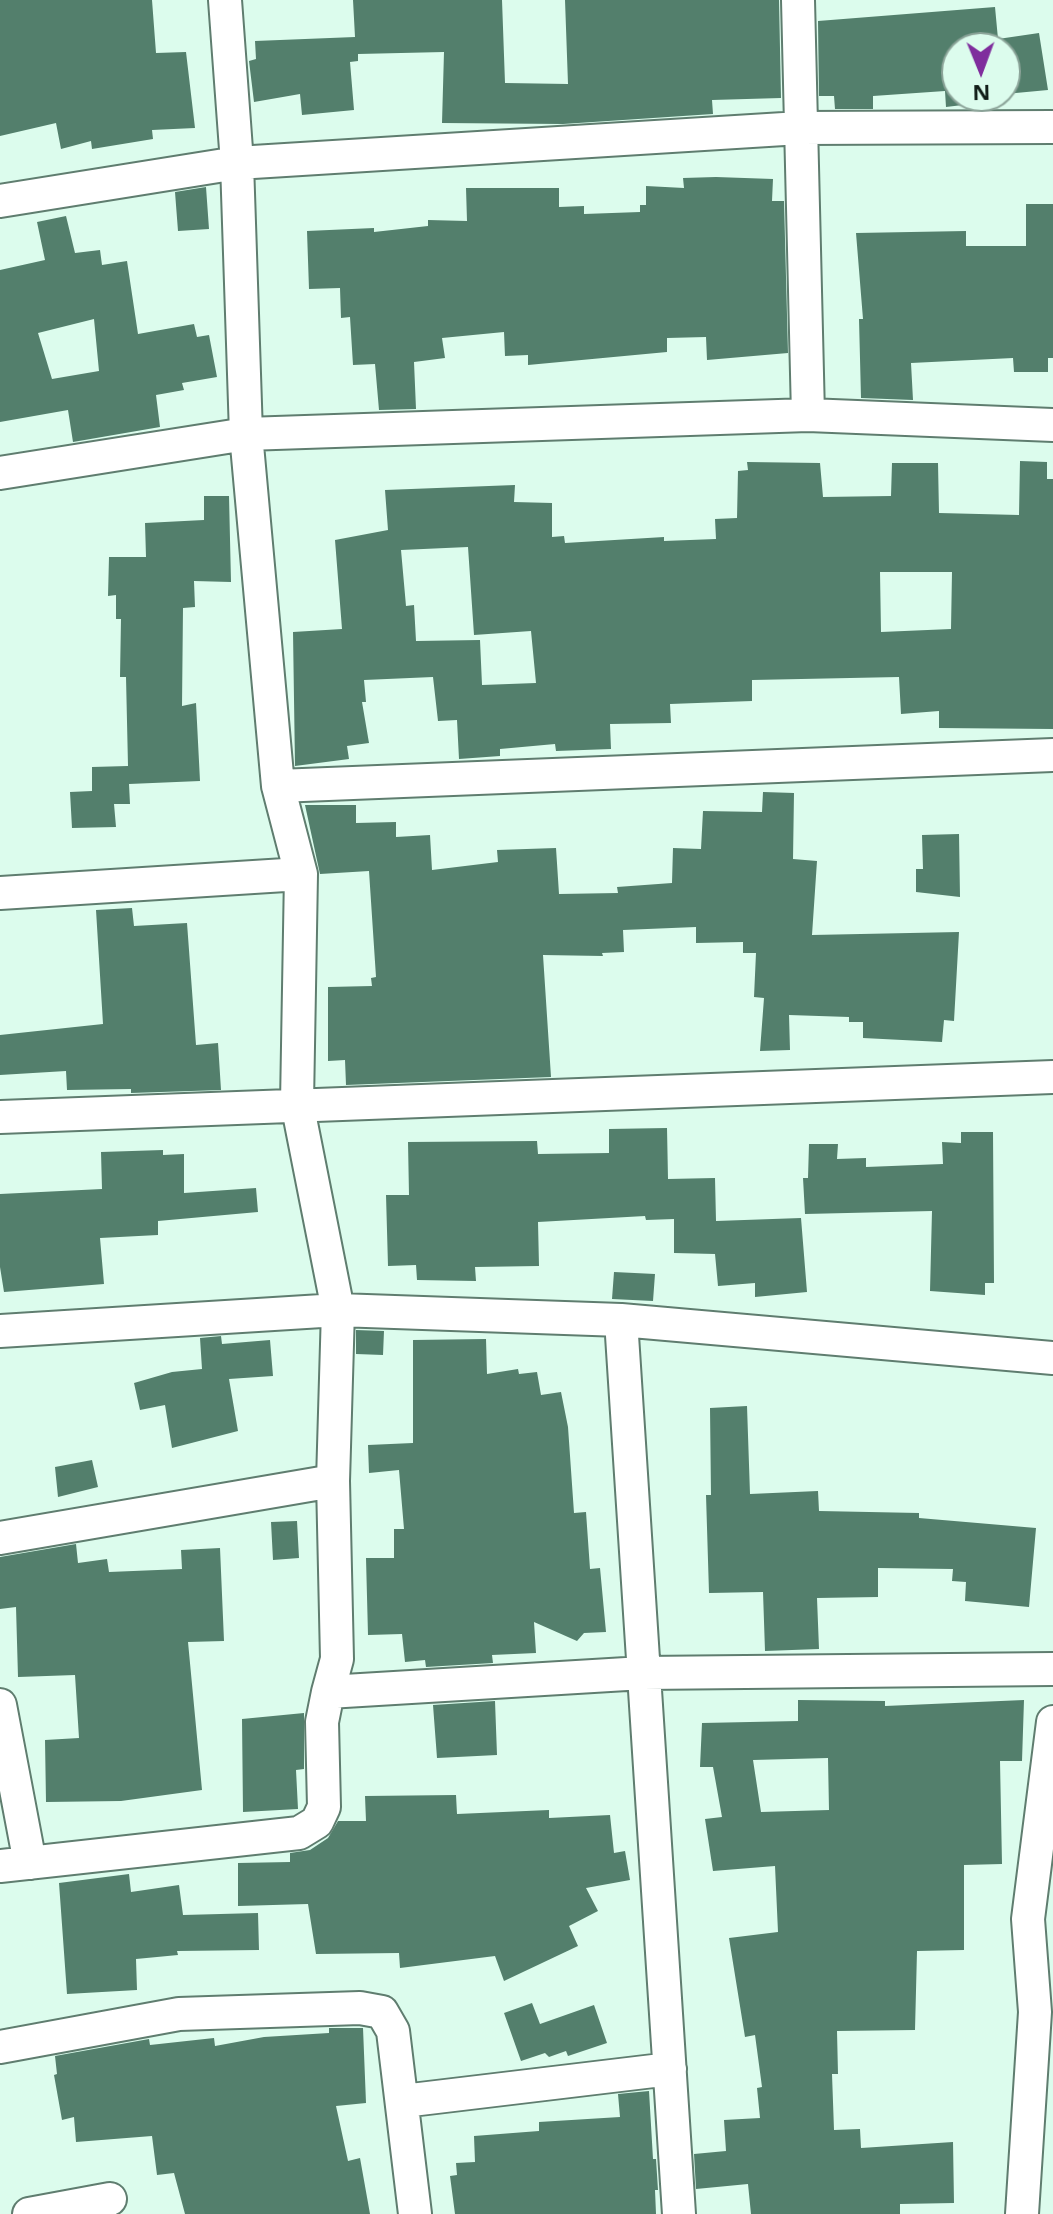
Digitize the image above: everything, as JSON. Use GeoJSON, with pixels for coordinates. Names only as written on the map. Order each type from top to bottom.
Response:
{"type":"FeatureCollection","features":[{"type":"Feature","properties":{"kind":"street"},"geometry":{"type":"LineString","coordinates":[[0,1705],[15,1865],[299,1833],[317,1822],[324,1807],[322,1722],[337,1659],[333,1481],[338,1310],[297,1103],[301,874],[278,786],[246,434],[237,163],[225,0]]}},
{"type":"Feature","properties":{"kind":"street"},"geometry":{"type":"LineString","coordinates":[[798,0],[808,415]]}},
{"type":"Feature","properties":{"kind":"street"},"geometry":{"type":"LineString","coordinates":[[0,201],[237,163],[800,128],[1053,127]]}},
{"type":"Feature","properties":{"kind":"street"},"geometry":{"type":"LineString","coordinates":[[0,473],[246,434],[808,415],[1053,425]]}},
{"type":"Feature","properties":{"kind":"street"},"geometry":{"type":"LineString","coordinates":[[278,786],[1053,755]]}},
{"type":"Feature","properties":{"kind":"street"},"geometry":{"type":"LineString","coordinates":[[0,893],[301,874]]}},
{"type":"Feature","properties":{"kind":"street"},"geometry":{"type":"LineString","coordinates":[[0,1117],[297,1103],[1053,1077]]}},
{"type":"Feature","properties":{"kind":"street"},"geometry":{"type":"LineString","coordinates":[[0,1331],[338,1310],[621,1320],[1053,1358]]}},
{"type":"Feature","properties":{"kind":"street"},"geometry":{"type":"LineString","coordinates":[[621,1320],[679,2214]]}},
{"type":"Feature","properties":{"kind":"street"},"geometry":{"type":"LineString","coordinates":[[0,1538],[333,1481]]}},
{"type":"Feature","properties":{"kind":"street"},"geometry":{"type":"LineString","coordinates":[[328,1692],[643,1673],[1053,1669]]}},
{"type":"Feature","properties":{"kind":"street"},"geometry":{"type":"LineString","coordinates":[[1022,2214],[1044,2013],[1028,1919],[1053,1722]]}},
{"type":"Feature","properties":{"kind":"street"},"geometry":{"type":"LineString","coordinates":[[0,2047],[179,2014],[360,2008],[382,2012],[393,2031],[415,2214]]}},
{"type":"Feature","properties":{"kind":"street"},"geometry":{"type":"LineString","coordinates":[[403,2101],[670,2069]]}},
{"type":"Feature","properties":{"kind":"street"},"geometry":{"type":"LineString","coordinates":[[29,2214],[110,2199]]}},
{"type":"Feature","properties":{"kind":"building"},"geometry":{"type":"Polygon","coordinates":[[[0,0],[152,0],[156,53],[186,52],[195,128],[152,130],[153,139],[92,149],[91,141],[61,149],[56,123],[0,136],[0,0]]]}},
{"type":"Feature","properties":{"kind":"building"},"geometry":{"type":"Polygon","coordinates":[[[353,0],[502,0],[505,83],[568,84],[565,0],[779,0],[781,98],[712,100],[713,114],[563,124],[442,123],[444,52],[358,54],[358,61],[350,62],[354,110],[302,115],[300,94],[254,102],[249,61],[256,59],[255,41],[355,37],[353,0]]]}},
{"type":"Feature","properties":{"kind":"building"},"geometry":{"type":"Polygon","coordinates":[[[995,7],[997,32],[941,32],[941,91],[873,96],[873,109],[835,109],[834,96],[819,96],[818,21],[995,7]]]}},
{"type":"Feature","properties":{"kind":"building"},"geometry":{"type":"Polygon","coordinates":[[[1039,33],[1048,90],[1021,93],[1021,36],[1039,33]]]}},
{"type":"Feature","properties":{"kind":"building"},"geometry":{"type":"Polygon","coordinates":[[[683,178],[773,179],[772,201],[784,201],[788,353],[707,360],[706,337],[667,338],[667,352],[528,365],[528,355],[505,356],[504,332],[442,338],[445,358],[414,362],[416,409],[379,410],[375,364],[353,365],[350,317],[341,318],[340,288],[309,289],[307,231],[374,228],[374,232],[428,226],[428,220],[467,221],[466,188],[559,188],[559,207],[584,206],[584,214],[640,212],[640,205],[646,205],[646,186],[684,188],[683,178]]]}},
{"type":"Feature","properties":{"kind":"building"},"geometry":{"type":"Polygon","coordinates":[[[206,187],[209,229],[178,231],[175,192],[206,187]]]}},
{"type":"Feature","properties":{"kind":"building"},"geometry":{"type":"Polygon","coordinates":[[[1026,204],[1053,204],[1053,358],[1048,358],[1048,372],[1014,372],[1013,358],[911,363],[913,400],[861,398],[859,319],[863,319],[856,233],[966,231],[966,246],[1026,246],[1026,204]]]}},
{"type":"Feature","properties":{"kind":"building"},"geometry":{"type":"Polygon","coordinates":[[[66,216],[75,253],[100,250],[102,265],[127,261],[138,334],[194,324],[197,337],[209,335],[217,377],[182,383],[184,390],[156,395],[160,427],[73,442],[68,410],[0,422],[0,270],[45,260],[37,222],[66,216]],[[94,319],[38,333],[52,379],[99,371],[94,319]]]}},
{"type":"Feature","properties":{"kind":"building"},"geometry":{"type":"Polygon","coordinates":[[[1020,461],[1047,462],[1047,479],[1053,479],[1053,729],[939,728],[939,711],[901,714],[899,677],[752,680],[752,701],[670,704],[671,723],[610,724],[611,749],[556,751],[555,744],[500,749],[500,756],[459,759],[457,720],[438,721],[433,677],[364,680],[366,702],[362,702],[369,743],[347,746],[349,759],[295,766],[293,632],[342,629],[335,540],[388,530],[385,490],[515,485],[514,502],[552,503],[552,537],[564,536],[565,543],[664,537],[664,541],[716,539],[715,519],[737,518],[738,471],[748,470],[747,462],[820,463],[823,497],[891,496],[892,463],[938,463],[939,513],[1019,515],[1020,461]],[[468,547],[401,550],[406,606],[414,605],[416,641],[480,640],[482,685],[536,683],[531,631],[474,635],[468,547]],[[880,572],[881,632],[951,629],[952,572],[880,572]]]}},
{"type":"Feature","properties":{"kind":"building"},"geometry":{"type":"Polygon","coordinates":[[[204,496],[229,496],[231,582],[194,581],[195,607],[183,608],[182,706],[196,703],[200,781],[129,784],[130,804],[114,804],[116,827],[72,828],[70,792],[92,791],[92,767],[128,766],[126,677],[120,677],[121,619],[116,619],[116,595],[108,596],[109,557],[146,557],[145,523],[204,520],[204,496]]]}},
{"type":"Feature","properties":{"kind":"building"},"geometry":{"type":"Polygon","coordinates":[[[763,792],[794,793],[793,859],[817,861],[812,935],[959,932],[954,1021],[944,1020],[942,1042],[863,1038],[863,1022],[849,1022],[849,1017],[789,1015],[790,1050],[760,1051],[764,998],[754,997],[756,953],[743,953],[743,942],[696,943],[696,927],[623,930],[624,952],[602,953],[603,956],[543,955],[551,1077],[346,1085],[345,1060],[328,1061],[328,987],[372,986],[371,978],[376,977],[369,871],[320,874],[305,805],[356,805],[356,823],[396,822],[396,837],[430,835],[432,870],[498,862],[497,850],[556,848],[559,894],[618,893],[617,887],[672,883],[673,848],[701,849],[703,811],[762,812],[763,792]]]}},
{"type":"Feature","properties":{"kind":"building"},"geometry":{"type":"Polygon","coordinates":[[[959,834],[960,897],[916,892],[916,869],[923,869],[922,835],[959,834]]]}},
{"type":"Feature","properties":{"kind":"building"},"geometry":{"type":"Polygon","coordinates":[[[132,908],[134,926],[187,923],[196,1045],[218,1043],[221,1090],[131,1093],[131,1089],[67,1090],[66,1071],[0,1075],[0,1035],[103,1024],[96,910],[132,908]]]}},
{"type":"Feature","properties":{"kind":"building"},"geometry":{"type":"Polygon","coordinates":[[[667,1128],[668,1179],[715,1178],[716,1221],[801,1218],[807,1292],[755,1297],[755,1283],[718,1286],[715,1254],[674,1253],[674,1219],[646,1220],[645,1216],[538,1222],[539,1266],[475,1267],[476,1281],[417,1280],[416,1265],[388,1266],[386,1195],[409,1195],[408,1142],[537,1141],[538,1154],[609,1153],[609,1129],[667,1128]]]}},
{"type":"Feature","properties":{"kind":"building"},"geometry":{"type":"Polygon","coordinates":[[[961,1132],[993,1132],[994,1283],[985,1283],[985,1295],[930,1291],[932,1211],[805,1214],[803,1178],[808,1178],[809,1144],[838,1144],[837,1159],[866,1158],[866,1167],[943,1164],[942,1142],[961,1143],[961,1132]]]}},
{"type":"Feature","properties":{"kind":"building"},"geometry":{"type":"Polygon","coordinates":[[[163,1150],[163,1155],[184,1154],[184,1193],[256,1188],[258,1212],[158,1221],[158,1235],[100,1238],[104,1284],[4,1292],[0,1267],[0,1194],[102,1189],[101,1152],[163,1150]]]}},
{"type":"Feature","properties":{"kind":"building"},"geometry":{"type":"Polygon","coordinates":[[[614,1272],[655,1274],[653,1301],[612,1299],[614,1272]]]}},
{"type":"Feature","properties":{"kind":"building"},"geometry":{"type":"Polygon","coordinates":[[[356,1330],[384,1331],[383,1355],[356,1354],[356,1330]]]}},
{"type":"Feature","properties":{"kind":"building"},"geometry":{"type":"Polygon","coordinates":[[[221,1336],[222,1344],[270,1340],[273,1376],[229,1379],[238,1431],[172,1448],[165,1405],[140,1410],[134,1383],[172,1372],[202,1369],[200,1338],[221,1336]]]}},
{"type":"Feature","properties":{"kind":"building"},"geometry":{"type":"Polygon","coordinates":[[[486,1339],[487,1374],[518,1369],[519,1374],[537,1372],[541,1395],[561,1392],[568,1427],[574,1513],[586,1512],[590,1569],[600,1568],[606,1632],[584,1633],[577,1641],[534,1622],[536,1653],[492,1655],[493,1663],[426,1667],[425,1660],[405,1662],[402,1634],[368,1635],[366,1558],[394,1558],[394,1529],[404,1529],[399,1470],[369,1473],[368,1445],[413,1443],[413,1340],[486,1339]]]}},
{"type":"Feature","properties":{"kind":"building"},"geometry":{"type":"Polygon","coordinates":[[[747,1406],[750,1494],[818,1491],[819,1511],[919,1513],[919,1518],[1036,1528],[1029,1607],[965,1601],[966,1582],[952,1581],[953,1569],[878,1568],[878,1597],[817,1598],[819,1649],[765,1651],[763,1592],[709,1593],[706,1495],[711,1495],[710,1408],[747,1406]]]}},
{"type":"Feature","properties":{"kind":"building"},"geometry":{"type":"Polygon","coordinates":[[[92,1460],[98,1487],[58,1497],[55,1467],[92,1460]]]}},
{"type":"Feature","properties":{"kind":"building"},"geometry":{"type":"Polygon","coordinates":[[[297,1521],[299,1558],[273,1560],[271,1522],[297,1521]]]}},
{"type":"Feature","properties":{"kind":"building"},"geometry":{"type":"Polygon","coordinates":[[[76,1544],[78,1563],[107,1559],[109,1572],[182,1569],[181,1550],[220,1548],[224,1641],[188,1642],[202,1790],[121,1801],[46,1802],[45,1740],[79,1738],[75,1675],[18,1677],[16,1607],[0,1609],[0,1557],[76,1544]]]}},
{"type":"Feature","properties":{"kind":"building"},"geometry":{"type":"Polygon","coordinates":[[[798,1700],[885,1701],[885,1706],[1024,1700],[1022,1761],[1000,1761],[1002,1864],[964,1865],[964,1950],[917,1951],[915,2030],[837,2031],[838,2074],[832,2074],[834,2130],[860,2129],[861,2148],[953,2142],[954,2203],[900,2204],[900,2214],[751,2214],[748,2184],[696,2189],[694,2154],[726,2151],[724,2120],[760,2118],[757,2088],[762,2087],[755,2035],[745,2037],[729,1938],[778,1932],[775,1866],[713,1871],[705,1819],[722,1817],[713,1767],[700,1767],[702,1723],[798,1721],[798,1700]],[[828,1758],[753,1760],[761,1812],[829,1810],[828,1758]]]}},
{"type":"Feature","properties":{"kind":"building"},"geometry":{"type":"Polygon","coordinates":[[[495,1701],[497,1755],[437,1758],[433,1705],[495,1701]]]}},
{"type":"Feature","properties":{"kind":"building"},"geometry":{"type":"Polygon","coordinates":[[[304,1713],[304,1769],[296,1770],[298,1809],[243,1812],[242,1719],[304,1713]]]}},
{"type":"Feature","properties":{"kind":"building"},"geometry":{"type":"Polygon","coordinates":[[[456,1795],[457,1814],[549,1810],[549,1818],[610,1815],[614,1853],[625,1851],[630,1880],[586,1888],[598,1911],[569,1926],[578,1946],[504,1981],[495,1956],[400,1968],[399,1953],[316,1954],[308,1904],[238,1906],[238,1863],[290,1862],[290,1853],[310,1850],[328,1838],[338,1821],[366,1821],[365,1796],[456,1795]]]}},
{"type":"Feature","properties":{"kind":"building"},"geometry":{"type":"Polygon","coordinates":[[[129,1874],[131,1892],[179,1885],[183,1915],[258,1913],[259,1950],[177,1951],[178,1955],[136,1959],[137,1990],[67,1994],[59,1883],[129,1874]]]}},
{"type":"Feature","properties":{"kind":"building"},"geometry":{"type":"Polygon","coordinates":[[[532,2003],[540,2024],[594,2005],[607,2043],[568,2056],[566,2051],[549,2057],[545,2053],[521,2061],[504,2013],[532,2003]]]}},
{"type":"Feature","properties":{"kind":"building"},"geometry":{"type":"Polygon","coordinates":[[[329,2028],[363,2028],[366,2103],[336,2106],[348,2161],[360,2158],[370,2214],[185,2214],[174,2173],[157,2175],[152,2136],[76,2142],[74,2117],[62,2120],[54,2075],[57,2074],[55,2056],[149,2039],[150,2045],[214,2038],[215,2046],[264,2037],[329,2033],[329,2028]]]}},
{"type":"Feature","properties":{"kind":"building"},"geometry":{"type":"Polygon","coordinates":[[[649,2091],[658,2190],[655,2190],[656,2214],[455,2214],[450,2176],[457,2175],[456,2163],[475,2162],[474,2136],[539,2131],[539,2122],[620,2117],[618,2094],[649,2091]]]}}]}
